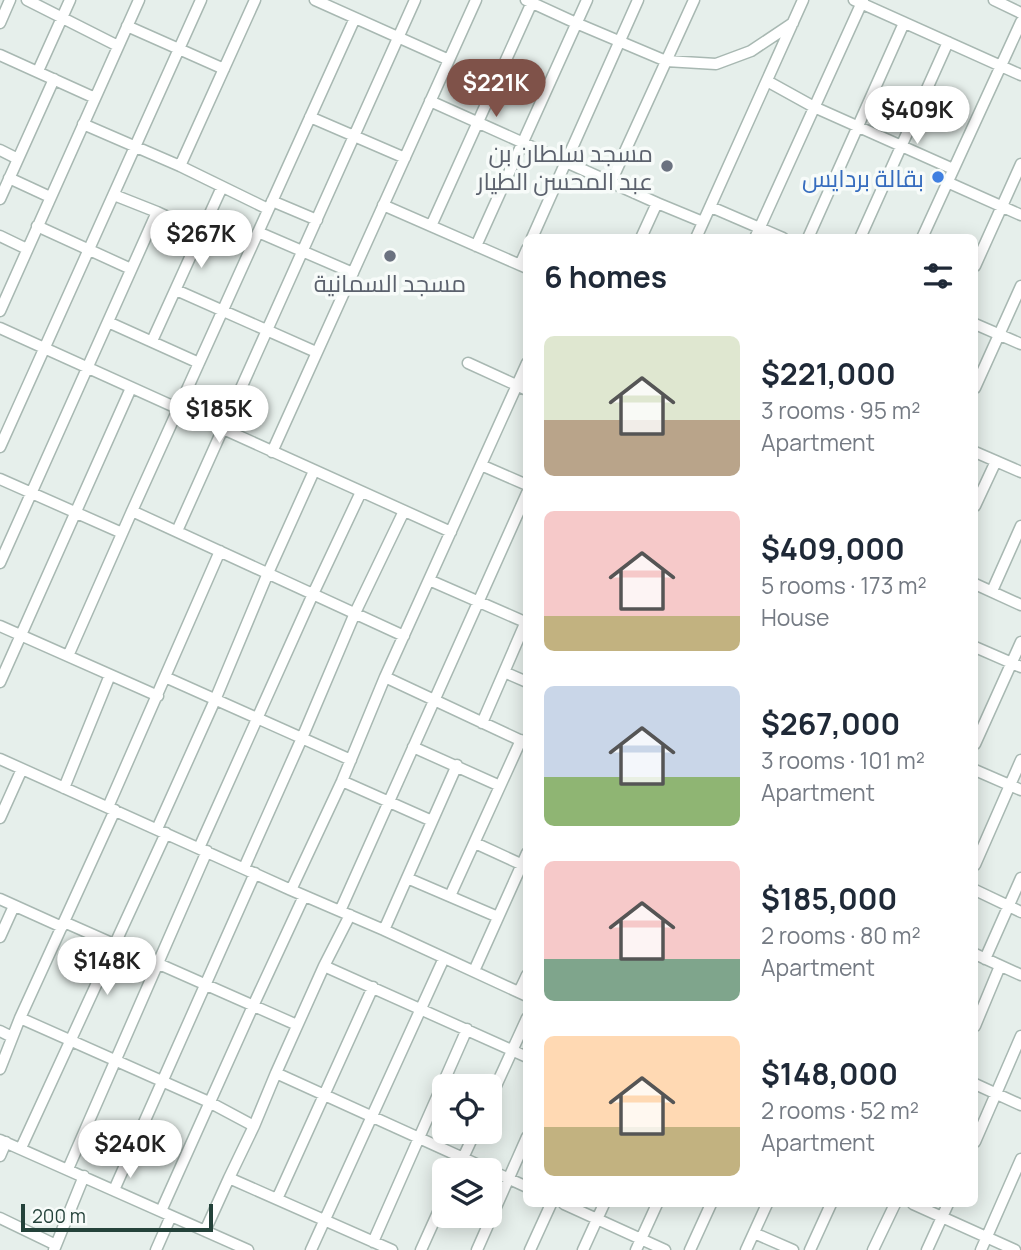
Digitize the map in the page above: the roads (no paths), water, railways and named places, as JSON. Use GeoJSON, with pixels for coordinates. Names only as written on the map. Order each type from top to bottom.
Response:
{"type":"FeatureCollection","features":[{"type":"Feature","properties":{"kind":"street"},"geometry":{"type":"LineString","coordinates":[[0,23],[10,0]]}},
{"type":"Feature","properties":{"kind":"street"},"geometry":{"type":"LineString","coordinates":[[27,0],[118,46]]}},
{"type":"Feature","properties":{"kind":"street"},"geometry":{"type":"LineString","coordinates":[[38,71],[70,0]]}},
{"type":"Feature","properties":{"kind":"street"},"geometry":{"type":"LineString","coordinates":[[0,311],[139,0]]}},
{"type":"Feature","properties":{"kind":"street"},"geometry":{"type":"LineString","coordinates":[[0,447],[201,0]]}},
{"type":"Feature","properties":{"kind":"street"},"geometry":{"type":"LineString","coordinates":[[180,166],[255,0]]}},
{"type":"Feature","properties":{"kind":"street"},"geometry":{"type":"LineString","coordinates":[[315,0],[449,60]]}},
{"type":"Feature","properties":{"kind":"street"},"geometry":{"type":"LineString","coordinates":[[177,531],[415,0]]}},
{"type":"Feature","properties":{"kind":"street"},"geometry":{"type":"LineString","coordinates":[[272,452],[476,0]]}},
{"type":"Feature","properties":{"kind":"street"},"geometry":{"type":"LineString","coordinates":[[476,246],[587,0]]}},
{"type":"Feature","properties":{"kind":"street"},"geometry":{"type":"LineString","coordinates":[[534,234],[638,0]]}},
{"type":"Feature","properties":{"kind":"street"},"geometry":{"type":"LineString","coordinates":[[611,182],[694,0]]}},
{"type":"Feature","properties":{"kind":"street"},"geometry":{"type":"LineString","coordinates":[[698,234],[803,0]]}},
{"type":"Feature","properties":{"kind":"street"},"geometry":{"type":"LineString","coordinates":[[994,0],[1021,13]]}},
{"type":"Feature","properties":{"kind":"street"},"geometry":{"type":"LineString","coordinates":[[430,226],[530,1],[666,61],[716,64],[751,51],[793,23]]}},
{"type":"Feature","properties":{"kind":"street"},"geometry":{"type":"LineString","coordinates":[[757,234],[859,1],[1021,75]]}},
{"type":"Feature","properties":{"kind":"street"},"geometry":{"type":"LineString","coordinates":[[68,656],[355,18]]}},
{"type":"Feature","properties":{"kind":"street"},"geometry":{"type":"LineString","coordinates":[[924,234],[1021,22]]}},
{"type":"Feature","properties":{"kind":"street"},"geometry":{"type":"LineString","coordinates":[[810,234],[904,23]]}},
{"type":"Feature","properties":{"kind":"street"},"geometry":{"type":"LineString","coordinates":[[127,26],[224,69]]}},
{"type":"Feature","properties":{"kind":"street"},"geometry":{"type":"LineString","coordinates":[[862,234],[948,42]]}},
{"type":"Feature","properties":{"kind":"street"},"geometry":{"type":"LineString","coordinates":[[1,58],[38,71],[94,98]]}},
{"type":"Feature","properties":{"kind":"street"},"geometry":{"type":"LineString","coordinates":[[0,199],[54,79]]}},
{"type":"Feature","properties":{"kind":"street"},"geometry":{"type":"LineString","coordinates":[[767,81],[814,107],[953,170]]}},
{"type":"Feature","properties":{"kind":"street"},"geometry":{"type":"LineString","coordinates":[[430,101],[704,222]]}},
{"type":"Feature","properties":{"kind":"street"},"geometry":{"type":"LineString","coordinates":[[310,117],[405,158]]}},
{"type":"Feature","properties":{"kind":"street"},"geometry":{"type":"LineString","coordinates":[[83,124],[222,187],[317,220]]}},
{"type":"Feature","properties":{"kind":"street"},"geometry":{"type":"LineString","coordinates":[[0,150],[18,159]]}},
{"type":"Feature","properties":{"kind":"street"},"geometry":{"type":"LineString","coordinates":[[978,259],[1021,164]]}},
{"type":"Feature","properties":{"kind":"street"},"geometry":{"type":"LineString","coordinates":[[9,178],[50,197]]}},
{"type":"Feature","properties":{"kind":"street"},"geometry":{"type":"LineString","coordinates":[[947,182],[1021,215]]}},
{"type":"Feature","properties":{"kind":"street"},"geometry":{"type":"LineString","coordinates":[[152,341],[222,187]]}},
{"type":"Feature","properties":{"kind":"street"},"geometry":{"type":"LineString","coordinates":[[114,195],[202,233]]}},
{"type":"Feature","properties":{"kind":"street"},"geometry":{"type":"LineString","coordinates":[[644,234],[657,203]]}},
{"type":"Feature","properties":{"kind":"street"},"geometry":{"type":"LineString","coordinates":[[383,205],[523,267]]}},
{"type":"Feature","properties":{"kind":"street"},"geometry":{"type":"LineString","coordinates":[[711,206],[775,234]]}},
{"type":"Feature","properties":{"kind":"street"},"geometry":{"type":"LineString","coordinates":[[0,563],[157,212]]}},
{"type":"Feature","properties":{"kind":"street"},"geometry":{"type":"LineString","coordinates":[[37,226],[131,269]]}},
{"type":"Feature","properties":{"kind":"street"},"geometry":{"type":"LineString","coordinates":[[258,232],[352,273]]}},
{"type":"Feature","properties":{"kind":"street"},"geometry":{"type":"LineString","coordinates":[[0,236],[27,249]]}},
{"type":"Feature","properties":{"kind":"street"},"geometry":{"type":"LineString","coordinates":[[978,381],[1021,286]]}},
{"type":"Feature","properties":{"kind":"street"},"geometry":{"type":"LineString","coordinates":[[176,290],[316,352]]}},
{"type":"Feature","properties":{"kind":"street"},"geometry":{"type":"LineString","coordinates":[[108,322],[199,363]]}},
{"type":"Feature","properties":{"kind":"street"},"geometry":{"type":"LineString","coordinates":[[978,325],[1021,344]]}},
{"type":"Feature","properties":{"kind":"street"},"geometry":{"type":"LineString","coordinates":[[0,328],[451,532]]}},
{"type":"Feature","properties":{"kind":"street"},"geometry":{"type":"LineString","coordinates":[[291,890],[481,465],[522,388],[468,363]]}},
{"type":"Feature","properties":{"kind":"street"},"geometry":{"type":"LineString","coordinates":[[0,682],[131,388]]}},
{"type":"Feature","properties":{"kind":"street"},"geometry":{"type":"LineString","coordinates":[[978,453],[1021,472]]}},
{"type":"Feature","properties":{"kind":"street"},"geometry":{"type":"LineString","coordinates":[[978,500],[996,461]]}},
{"type":"Feature","properties":{"kind":"street"},"geometry":{"type":"LineString","coordinates":[[481,465],[523,483]]}},
{"type":"Feature","properties":{"kind":"street"},"geometry":{"type":"LineString","coordinates":[[21,1148],[114,944],[268,573],[314,471]]}},
{"type":"Feature","properties":{"kind":"street"},"geometry":{"type":"LineString","coordinates":[[0,479],[122,533]]}},
{"type":"Feature","properties":{"kind":"street"},"geometry":{"type":"LineString","coordinates":[[68,1169],[159,964],[257,718],[361,492]]}},
{"type":"Feature","properties":{"kind":"street"},"geometry":{"type":"LineString","coordinates":[[205,1231],[324,966],[388,802],[523,502]]}},
{"type":"Feature","properties":{"kind":"street"},"geometry":{"type":"LineString","coordinates":[[132,511],[404,636]]}},
{"type":"Feature","properties":{"kind":"street"},"geometry":{"type":"LineString","coordinates":[[244,868],[355,613],[404,511]]}},
{"type":"Feature","properties":{"kind":"street"},"geometry":{"type":"LineString","coordinates":[[992,592],[1021,526]]}},
{"type":"Feature","properties":{"kind":"street"},"geometry":{"type":"LineString","coordinates":[[0,1069],[220,551]]}},
{"type":"Feature","properties":{"kind":"street"},"geometry":{"type":"LineString","coordinates":[[429,580],[523,620]]}},
{"type":"Feature","properties":{"kind":"street"},"geometry":{"type":"LineString","coordinates":[[978,585],[1021,605]]}},
{"type":"Feature","properties":{"kind":"street"},"geometry":{"type":"LineString","coordinates":[[0,626],[158,696]]}},
{"type":"Feature","properties":{"kind":"street"},"geometry":{"type":"LineString","coordinates":[[482,723],[523,628]]}},
{"type":"Feature","properties":{"kind":"street"},"geometry":{"type":"LineString","coordinates":[[978,738],[1016,665],[1021,642]]}},
{"type":"Feature","properties":{"kind":"street"},"geometry":{"type":"LineString","coordinates":[[978,648],[1016,665]]}},
{"type":"Feature","properties":{"kind":"street"},"geometry":{"type":"LineString","coordinates":[[504,672],[523,680]]}},
{"type":"Feature","properties":{"kind":"street"},"geometry":{"type":"LineString","coordinates":[[64,788],[110,675]]}},
{"type":"Feature","properties":{"kind":"street"},"geometry":{"type":"LineString","coordinates":[[165,677],[351,760]]}},
{"type":"Feature","properties":{"kind":"street"},"geometry":{"type":"LineString","coordinates":[[385,677],[523,742]]}},
{"type":"Feature","properties":{"kind":"street"},"geometry":{"type":"LineString","coordinates":[[450,896],[500,786],[523,744]]}},
{"type":"Feature","properties":{"kind":"street"},"geometry":{"type":"LineString","coordinates":[[413,747],[500,786]]}},
{"type":"Feature","properties":{"kind":"street"},"geometry":{"type":"LineString","coordinates":[[0,759],[523,994]]}},
{"type":"Feature","properties":{"kind":"street"},"geometry":{"type":"LineString","coordinates":[[978,858],[1021,760]]}},
{"type":"Feature","properties":{"kind":"street"},"geometry":{"type":"LineString","coordinates":[[384,930],[457,765]]}},
{"type":"Feature","properties":{"kind":"street"},"geometry":{"type":"LineString","coordinates":[[0,818],[22,769]]}},
{"type":"Feature","properties":{"kind":"street"},"geometry":{"type":"LineString","coordinates":[[978,771],[1021,790]]}},
{"type":"Feature","properties":{"kind":"street"},"geometry":{"type":"LineString","coordinates":[[342,781],[432,821]]}},
{"type":"Feature","properties":{"kind":"street"},"geometry":{"type":"LineString","coordinates":[[475,843],[523,866]]}},
{"type":"Feature","properties":{"kind":"street"},"geometry":{"type":"LineString","coordinates":[[474,971],[523,868]]}},
{"type":"Feature","properties":{"kind":"street"},"geometry":{"type":"LineString","coordinates":[[114,1190],[255,873]]}},
{"type":"Feature","properties":{"kind":"street"},"geometry":{"type":"LineString","coordinates":[[407,877],[498,916]]}},
{"type":"Feature","properties":{"kind":"street"},"geometry":{"type":"LineString","coordinates":[[1021,878],[980,957],[1021,975]]}},
{"type":"Feature","properties":{"kind":"street"},"geometry":{"type":"LineString","coordinates":[[978,891],[1021,912]]}},
{"type":"Feature","properties":{"kind":"street"},"geometry":{"type":"LineString","coordinates":[[161,1211],[304,896]]}},
{"type":"Feature","properties":{"kind":"street"},"geometry":{"type":"LineString","coordinates":[[0,899],[114,944],[297,1025]]}},
{"type":"Feature","properties":{"kind":"street"},"geometry":{"type":"LineString","coordinates":[[0,937],[15,906]]}},
{"type":"Feature","properties":{"kind":"street"},"geometry":{"type":"LineString","coordinates":[[311,1250],[444,958]]}},
{"type":"Feature","properties":{"kind":"street"},"geometry":{"type":"LineString","coordinates":[[324,966],[523,1055]]}},
{"type":"Feature","properties":{"kind":"street"},"geometry":{"type":"LineString","coordinates":[[978,1019],[1000,966]]}},
{"type":"Feature","properties":{"kind":"street"},"geometry":{"type":"LineString","coordinates":[[277,1199],[373,987]]}},
{"type":"Feature","properties":{"kind":"street"},"geometry":{"type":"LineString","coordinates":[[20,1018],[209,1102],[254,1126]]}},
{"type":"Feature","properties":{"kind":"street"},"geometry":{"type":"LineString","coordinates":[[501,1074],[523,1027]]}},
{"type":"Feature","properties":{"kind":"street"},"geometry":{"type":"LineString","coordinates":[[373,1242],[467,1029]]}},
{"type":"Feature","properties":{"kind":"street"},"geometry":{"type":"LineString","coordinates":[[0,1031],[12,1037]]}},
{"type":"Feature","properties":{"kind":"street"},"geometry":{"type":"LineString","coordinates":[[978,1135],[1021,1036]]}},
{"type":"Feature","properties":{"kind":"street"},"geometry":{"type":"LineString","coordinates":[[276,1073],[463,1158],[469,1144]]}},
{"type":"Feature","properties":{"kind":"street"},"geometry":{"type":"LineString","coordinates":[[978,1086],[1021,1105]]}},
{"type":"Feature","properties":{"kind":"street"},"geometry":{"type":"LineString","coordinates":[[0,1156],[3,1141],[248,1250]]}},
{"type":"Feature","properties":{"kind":"street"},"geometry":{"type":"LineString","coordinates":[[477,1250],[523,1147]]}},
{"type":"Feature","properties":{"kind":"street"},"geometry":{"type":"LineString","coordinates":[[981,1250],[1021,1159]]}},
{"type":"Feature","properties":{"kind":"street"},"geometry":{"type":"LineString","coordinates":[[0,1218],[55,1247],[84,1176]]}},
{"type":"Feature","properties":{"kind":"street"},"geometry":{"type":"LineString","coordinates":[[502,1176],[523,1185]]}},
{"type":"Feature","properties":{"kind":"street"},"geometry":{"type":"LineString","coordinates":[[229,1178],[391,1250]]}},
{"type":"Feature","properties":{"kind":"street"},"geometry":{"type":"LineString","coordinates":[[530,1250],[550,1207]]}},
{"type":"Feature","properties":{"kind":"street"},"geometry":{"type":"LineString","coordinates":[[571,1207],[665,1250]]}},
{"type":"Feature","properties":{"kind":"street"},"geometry":{"type":"LineString","coordinates":[[583,1250],[603,1207]]}},
{"type":"Feature","properties":{"kind":"street"},"geometry":{"type":"LineString","coordinates":[[636,1250],[656,1207]]}},
{"type":"Feature","properties":{"kind":"street"},"geometry":{"type":"LineString","coordinates":[[690,1250],[710,1207]]}},
{"type":"Feature","properties":{"kind":"street"},"geometry":{"type":"LineString","coordinates":[[746,1250],[766,1207]]}},
{"type":"Feature","properties":{"kind":"street"},"geometry":{"type":"LineString","coordinates":[[810,1250],[830,1207]]}},
{"type":"Feature","properties":{"kind":"street"},"geometry":{"type":"LineString","coordinates":[[873,1250],[894,1207]]}},
{"type":"Feature","properties":{"kind":"street"},"geometry":{"type":"LineString","coordinates":[[920,1207],[1015,1250]]}},
{"type":"Feature","properties":{"kind":"street"},"geometry":{"type":"LineString","coordinates":[[927,1250],[947,1207]]}},
{"type":"Feature","properties":{"kind":"street"},"geometry":{"type":"LineString","coordinates":[[156,1250],[171,1216]]}},
{"type":"Feature","properties":{"kind":"street"},"geometry":{"type":"LineString","coordinates":[[421,1250],[432,1226]]}},
{"type":"Feature","properties":{"kind":"street"},"geometry":{"type":"LineString","coordinates":[[754,1233],[793,1250]]}},
{"type":"Feature","properties":{"kind":"place","name":"مسجد سلطان بن عبد المحسن الطيار"},"geometry":{"type":"Point","coordinates":[667,166]}},
{"type":"Feature","properties":{"kind":"place","name":"بقالة بردايس"},"geometry":{"type":"Point","coordinates":[938,177]}},
{"type":"Feature","properties":{"kind":"place","name":"مسجد السمانية"},"geometry":{"type":"Point","coordinates":[390,256]}}]}
